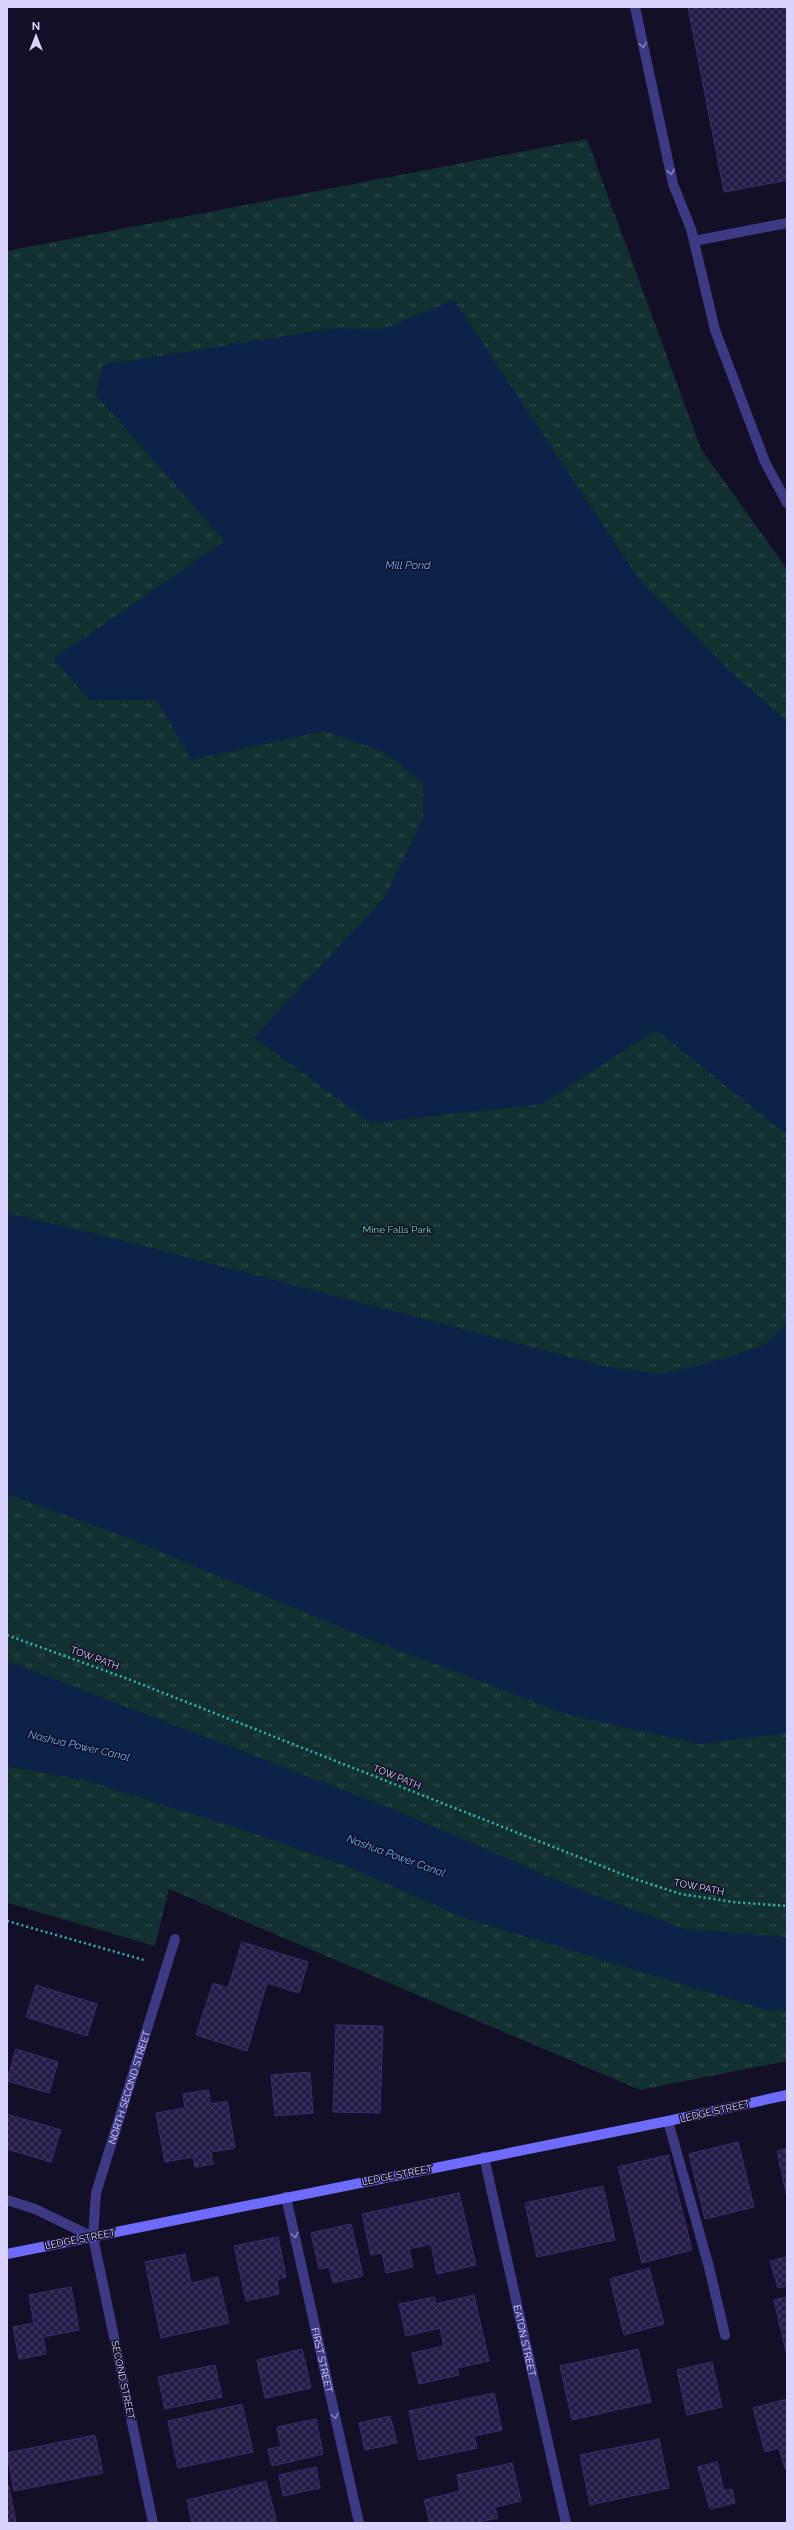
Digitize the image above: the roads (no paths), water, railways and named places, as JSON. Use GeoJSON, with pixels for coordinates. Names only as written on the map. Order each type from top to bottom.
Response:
{"type":"FeatureCollection","features":[{"type":"Feature","properties":{"kind":"street"},"geometry":{"type":"LineString","coordinates":[[635,7],[673,184],[694,241],[719,341],[765,462],[787,503]]}},
{"type":"Feature","properties":{"kind":"street"},"geometry":{"type":"LineString","coordinates":[[694,241],[787,223]]}},
{"type":"Feature","properties":{"kind":"street","name":"NORTH SECOND STREET"},"geometry":{"type":"LineString","coordinates":[[93,2237],[96,2193],[165,1966],[175,1939]]}},
{"type":"Feature","properties":{"kind":"street","name":"LEDGE STREET"},"geometry":{"type":"LineString","coordinates":[[7,2254],[668,2121],[787,2095]]}},
{"type":"Feature","properties":{"kind":"street"},"geometry":{"type":"LineString","coordinates":[[668,2121],[709,2267],[725,2335]]}},
{"type":"Feature","properties":{"kind":"street","name":"EATON STREET"},"geometry":{"type":"LineString","coordinates":[[484,2157],[566,2523]]}},
{"type":"Feature","properties":{"kind":"street","name":"FIRST STREET"},"geometry":{"type":"LineString","coordinates":[[286,2197],[359,2523]]}},
{"type":"Feature","properties":{"kind":"street"},"geometry":{"type":"LineString","coordinates":[[7,2200],[35,2209],[93,2237]]}},
{"type":"Feature","properties":{"kind":"street","name":"SECOND STREET"},"geometry":{"type":"LineString","coordinates":[[93,2237],[153,2523]]}},
{"type":"Feature","properties":{"kind":"water","name":"Mill Pond"},"geometry":{"type":"Polygon","coordinates":[[[454,300],[641,582],[730,671],[787,721],[787,1135],[656,1030],[541,1104],[370,1123],[254,1037],[385,897],[423,818],[423,783],[384,752],[324,731],[191,760],[157,700],[90,700],[53,659],[225,541],[96,395],[103,365],[337,328],[380,330],[454,300]]]}},
{"type":"Feature","properties":{"kind":"water"},"geometry":{"type":"Polygon","coordinates":[[[7,1213],[117,1239],[608,1367],[661,1374],[723,1359],[766,1344],[787,1323],[787,1733],[700,1744],[569,1715],[364,1637],[123,1536],[7,1494],[7,1213]]]}},
{"type":"Feature","properties":{"kind":"water","name":"Nashua Power Canal"},"geometry":{"type":"Polygon","coordinates":[[[7,1661],[395,1810],[573,1887],[684,1929],[787,1937],[787,2010],[767,2010],[462,1917],[349,1867],[238,1828],[84,1780],[7,1766],[7,1661]]]}},
{"type":"Feature","properties":{"kind":"park label","name":"Mine Falls Park"},"geometry":{"type":"Point","coordinates":[397,1229]}}]}
